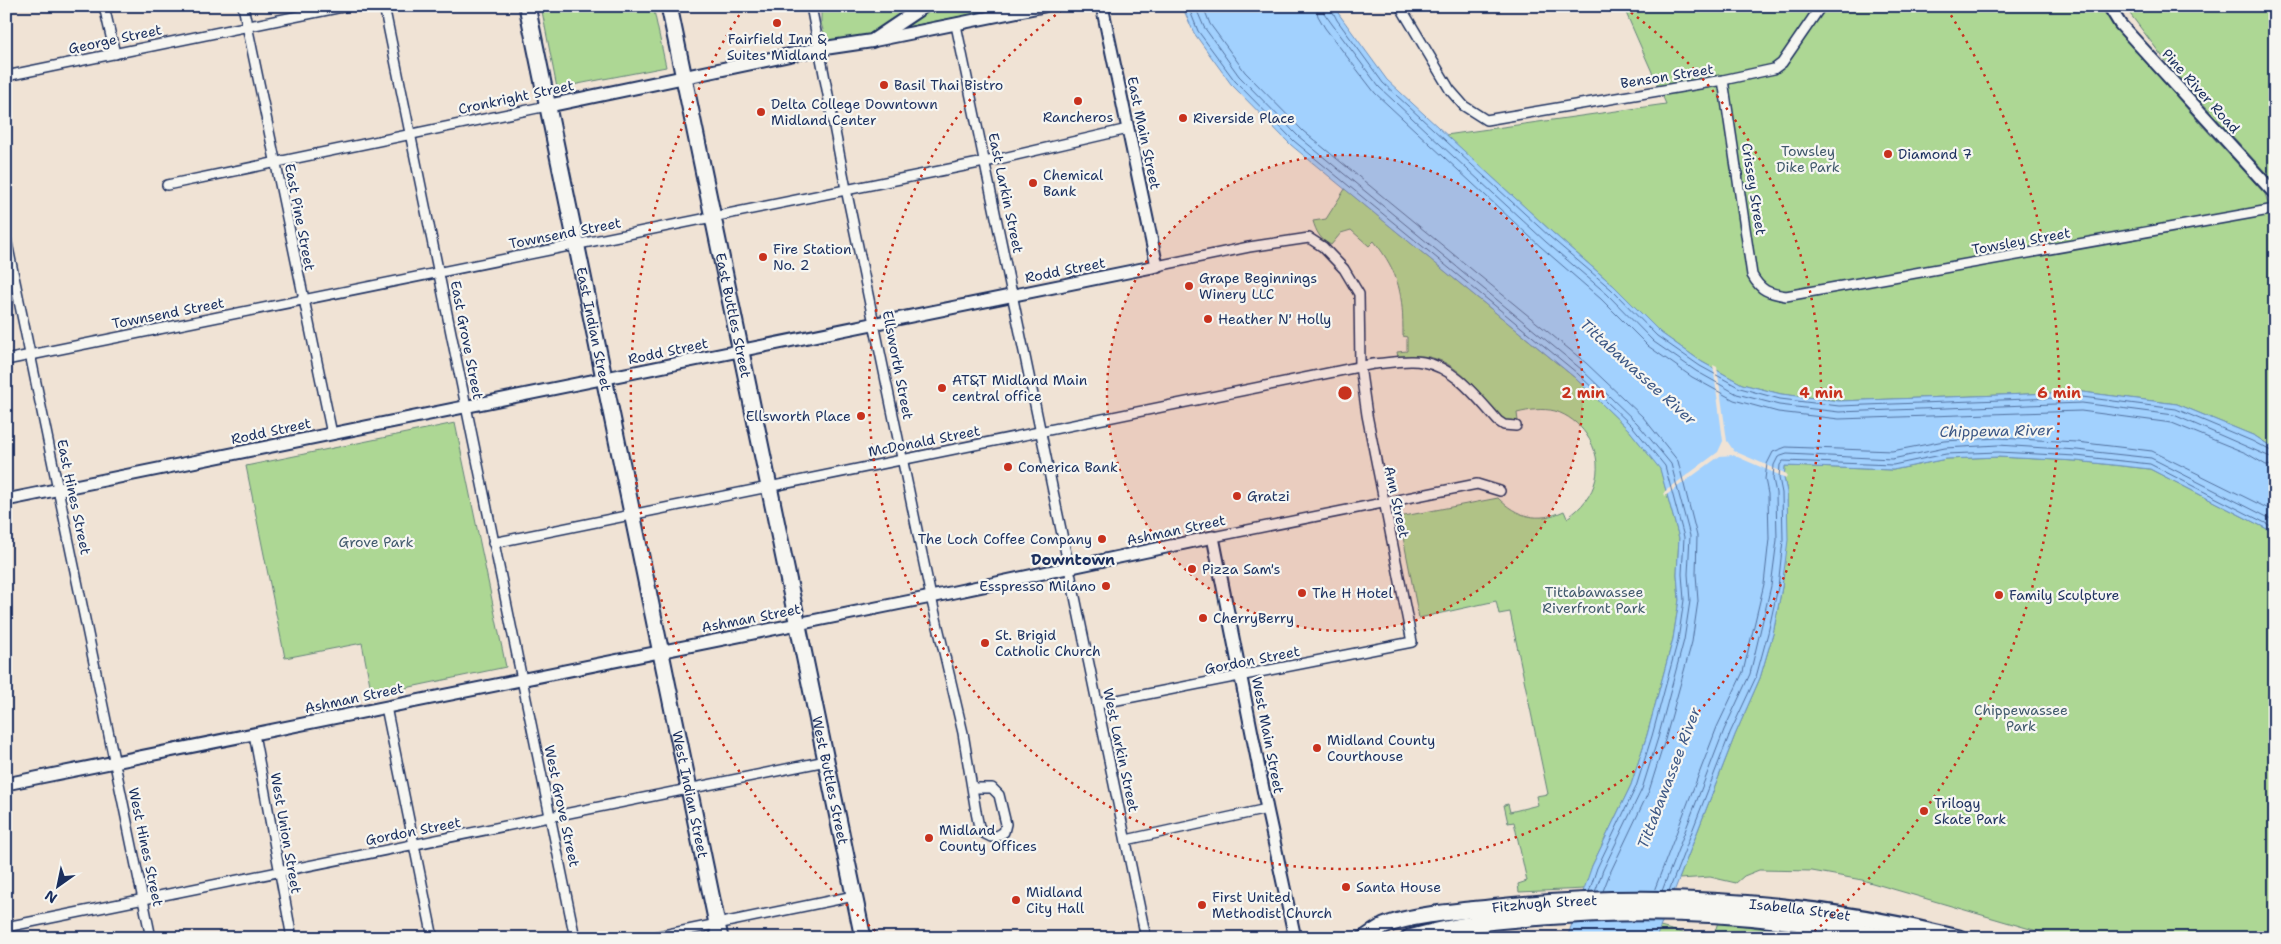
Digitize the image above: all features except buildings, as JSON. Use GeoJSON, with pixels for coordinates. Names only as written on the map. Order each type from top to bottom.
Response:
{"type":"FeatureCollection","features":[{"type":"Feature","properties":{"kind":"highway","name":"East Indian Street"},"geometry":{"type":"LineString","coordinates":[[526,6],[660,651]]}},
{"type":"Feature","properties":{"kind":"highway","name":"East Buttles Street"},"geometry":{"type":"LineString","coordinates":[[669,6],[797,624]]}},
{"type":"Feature","properties":{"kind":"highway","name":"West Buttles Street"},"geometry":{"type":"LineString","coordinates":[[797,624],[863,938]]}},
{"type":"Feature","properties":{"kind":"highway","name":"West Indian Street"},"geometry":{"type":"LineString","coordinates":[[660,651],[719,931]]}},
{"type":"Feature","properties":{"kind":"highway","name":"Fitzhugh Street"},"geometry":{"type":"LineString","coordinates":[[1365,938],[1385,926],[1423,917],[1551,902],[1638,899],[1728,908]]}},
{"type":"Feature","properties":{"kind":"highway","name":"Fitzhugh Street"},"geometry":{"type":"LineString","coordinates":[[1409,938],[1468,924],[1570,915],[1655,913],[1728,908]]}},
{"type":"Feature","properties":{"kind":"highway","name":"Isabella Street"},"geometry":{"type":"LineString","coordinates":[[1728,908],[1892,938]]}},
{"type":"Feature","properties":{"kind":"highway","name":"Isabella Street"},"geometry":{"type":"LineString","coordinates":[[1728,908],[1864,918],[1958,938]]}},
{"type":"Feature","properties":{"kind":"main road"},"geometry":{"type":"LineString","coordinates":[[872,41],[924,6]]}},
{"type":"Feature","properties":{"kind":"main road","name":"Cronkright Street"},"geometry":{"type":"LineString","coordinates":[[547,106],[818,49],[872,41]]}},
{"type":"Feature","properties":{"kind":"street"},"geometry":{"type":"LineString","coordinates":[[104,6],[115,54]]}},
{"type":"Feature","properties":{"kind":"street","name":"East Pine Street"},"geometry":{"type":"LineString","coordinates":[[243,6],[332,434]]}},
{"type":"Feature","properties":{"kind":"street","name":"George Street"},"geometry":{"type":"LineString","coordinates":[[6,76],[347,6]]}},
{"type":"Feature","properties":{"kind":"street","name":"East Grove Street"},"geometry":{"type":"LineString","coordinates":[[384,6],[522,679]]}},
{"type":"Feature","properties":{"kind":"street","name":"Ellsworth Street"},"geometry":{"type":"LineString","coordinates":[[811,6],[846,190],[902,460],[931,598],[963,733],[979,827],[984,834],[991,837],[1004,832],[1006,824],[999,795],[992,788],[973,788]]}},
{"type":"Feature","properties":{"kind":"street"},"geometry":{"type":"LineString","coordinates":[[872,41],[1044,6]]}},
{"type":"Feature","properties":{"kind":"street","name":"East Main Street"},"geometry":{"type":"LineString","coordinates":[[1102,6],[1157,266]]}},
{"type":"Feature","properties":{"kind":"street","name":"Benson Street"},"geometry":{"type":"LineString","coordinates":[[1400,6],[1450,90],[1464,106],[1486,120],[1723,80],[1774,69],[1782,63],[1821,6]]}},
{"type":"Feature","properties":{"kind":"street","name":"Pine River Road"},"geometry":{"type":"LineString","coordinates":[[2109,6],[2120,24],[2275,194]]}},
{"type":"Feature","properties":{"kind":"street","name":"East Larkin Street"},"geometry":{"type":"LineString","coordinates":[[956,25],[1069,569]]}},
{"type":"Feature","properties":{"kind":"street","name":"Crissey Street"},"geometry":{"type":"LineString","coordinates":[[1723,80],[1752,275],[1758,287],[1771,294]]}},
{"type":"Feature","properties":{"kind":"street","name":"Cronkright Street"},"geometry":{"type":"LineString","coordinates":[[168,185],[547,106]]}},
{"type":"Feature","properties":{"kind":"street","name":"Townsend Street"},"geometry":{"type":"LineString","coordinates":[[6,360],[984,162],[1128,130]]}},
{"type":"Feature","properties":{"kind":"street","name":"Towsley Street"},"geometry":{"type":"LineString","coordinates":[[1771,294],[1786,296],[2275,209]]}},
{"type":"Feature","properties":{"kind":"street","name":"East Hines Street"},"geometry":{"type":"LineString","coordinates":[[6,238],[114,762]]}},
{"type":"Feature","properties":{"kind":"street","name":"Rodd Street"},"geometry":{"type":"LineString","coordinates":[[6,500],[1256,246],[1309,238],[1331,254]]}},
{"type":"Feature","properties":{"kind":"street","name":"Ann Street"},"geometry":{"type":"LineString","coordinates":[[1331,254],[1344,269],[1359,294],[1360,366],[1367,415],[1383,504],[1412,642]]}},
{"type":"Feature","properties":{"kind":"street","name":"McDonald Street"},"geometry":{"type":"LineString","coordinates":[[493,543],[632,513],[1041,432],[1360,366],[1421,362],[1441,367],[1460,381],[1498,422],[1504,425],[1516,426]]}},
{"type":"Feature","properties":{"kind":"street","name":"Ashman Street"},"geometry":{"type":"LineString","coordinates":[[6,784],[931,598],[1213,537],[1477,484],[1500,491]]}},
{"type":"Feature","properties":{"kind":"street","name":"West Main Street"},"geometry":{"type":"LineString","coordinates":[[1213,537],[1267,809],[1295,938]]}},
{"type":"Feature","properties":{"kind":"street","name":"West Larkin Street"},"geometry":{"type":"LineString","coordinates":[[1069,569],[1146,938]]}},
{"type":"Feature","properties":{"kind":"street","name":"Gordon Street"},"geometry":{"type":"LineString","coordinates":[[1098,704],[1412,642]]}},
{"type":"Feature","properties":{"kind":"street","name":"West Grove Street"},"geometry":{"type":"LineString","coordinates":[[522,679],[575,938]]}},
{"type":"Feature","properties":{"kind":"street"},"geometry":{"type":"LineString","coordinates":[[386,707],[433,938]]}},
{"type":"Feature","properties":{"kind":"street","name":"West Union Street"},"geometry":{"type":"LineString","coordinates":[[254,734],[292,938]]}},
{"type":"Feature","properties":{"kind":"street","name":"Gordon Street"},"geometry":{"type":"LineString","coordinates":[[6,927],[826,761]]}},
{"type":"Feature","properties":{"kind":"street","name":"West Hines Street"},"geometry":{"type":"LineString","coordinates":[[114,762],[150,938]]}},
{"type":"Feature","properties":{"kind":"street"},"geometry":{"type":"LineString","coordinates":[[1126,840],[1267,809]]}},
{"type":"Feature","properties":{"kind":"street"},"geometry":{"type":"LineString","coordinates":[[649,938],[719,931],[854,896]]}},
{"type":"Feature","properties":{"kind":"street"},"geometry":{"type":"LineString","coordinates":[[6,927],[8,938]]}},
{"type":"Feature","properties":{"kind":"green space"},"geometry":{"type":"Polygon","coordinates":[[[541,6],[653,6],[666,67],[557,88],[541,6]]]}},
{"type":"Feature","properties":{"kind":"green space"},"geometry":{"type":"Polygon","coordinates":[[[821,6],[1012,6],[832,42],[825,37],[821,23],[821,6]]]}},
{"type":"Feature","properties":{"kind":"green space","name":"Towsley Dike Park"},"geometry":{"type":"Polygon","coordinates":[[[1623,6],[2100,6],[2115,27],[2265,194],[2272,213],[2275,213],[2275,449],[2255,436],[2177,404],[2082,392],[1839,401],[1781,394],[1742,384],[1702,362],[1661,333],[1614,286],[1446,135],[1666,104],[1623,6]]]}},
{"type":"Feature","properties":{"kind":"green space"},"geometry":{"type":"Polygon","coordinates":[[[2124,6],[2275,6],[2275,183],[2171,68],[2124,6]]]}},
{"type":"Feature","properties":{"kind":"green space","name":"Tittabawassee Riverfront Park"},"geometry":{"type":"Polygon","coordinates":[[[1345,189],[1574,377],[1629,430],[1660,468],[1679,538],[1677,574],[1679,600],[1673,639],[1647,735],[1631,785],[1592,866],[1585,889],[1519,892],[1518,884],[1527,881],[1514,822],[1508,823],[1504,805],[1508,804],[1510,812],[1538,805],[1536,796],[1548,794],[1510,612],[1499,614],[1496,601],[1419,618],[1399,517],[1498,498],[1505,505],[1520,514],[1545,517],[1564,511],[1567,518],[1586,501],[1596,480],[1596,457],[1592,445],[1586,434],[1569,417],[1555,411],[1536,410],[1517,413],[1518,421],[1513,424],[1507,422],[1459,372],[1448,364],[1422,356],[1398,357],[1397,352],[1407,351],[1407,337],[1403,336],[1401,297],[1390,264],[1374,241],[1369,246],[1351,230],[1341,233],[1331,245],[1319,235],[1313,221],[1326,219],[1345,189]]]}},
{"type":"Feature","properties":{"kind":"green space","name":"Grove Park"},"geometry":{"type":"Polygon","coordinates":[[[455,423],[506,667],[372,695],[362,643],[285,658],[246,466],[455,423]]]}},
{"type":"Feature","properties":{"kind":"green space","name":"Chippewassee Park"},"geometry":{"type":"Polygon","coordinates":[[[1998,457],[2076,461],[2150,469],[2275,533],[2275,938],[2061,938],[1862,880],[1812,871],[1759,870],[1744,876],[1736,883],[1710,877],[1679,879],[1735,735],[1760,678],[1773,634],[1782,587],[1787,514],[1785,466],[1893,470],[1946,459],[1998,457]]]}},
{"type":"Feature","properties":{"kind":"green space"},"geometry":{"type":"Polygon","coordinates":[[[1718,922],[1828,938],[1713,938],[1718,922]]]}},
{"type":"Feature","properties":{"kind":"green space"},"geometry":{"type":"Polygon","coordinates":[[[1660,927],[1691,935],[1690,938],[1656,938],[1660,927]]]}},
{"type":"Feature","properties":{"kind":"water"},"geometry":{"type":"Polygon","coordinates":[[[1182,6],[1333,6],[1387,80],[1553,233],[1614,286],[1661,333],[1702,362],[1742,384],[1781,394],[1839,401],[2082,392],[2177,404],[2255,436],[2275,449],[2275,533],[2150,469],[2076,461],[1998,457],[1946,459],[1893,470],[1785,466],[1788,540],[1773,634],[1760,678],[1735,735],[1656,938],[1567,938],[1592,866],[1631,785],[1647,735],[1673,639],[1679,600],[1677,574],[1679,538],[1660,469],[1629,430],[1574,377],[1291,145],[1231,84],[1194,33],[1182,6]]]}},
{"type":"Feature","properties":{"kind":"pier"},"geometry":{"type":"Polygon","coordinates":[[[1713,365],[1717,367],[1727,441],[1734,451],[1787,474],[1786,478],[1733,455],[1720,456],[1665,496],[1664,492],[1718,452],[1723,441],[1713,365]]]}},
{"type":"Feature","properties":{"kind":"place","name":"Fairfield Inn & Suites Midland"},"geometry":{"type":"Point","coordinates":[777,23]}},
{"type":"Feature","properties":{"kind":"place","name":"Basil Thai Bistro"},"geometry":{"type":"Point","coordinates":[884,85]}},
{"type":"Feature","properties":{"kind":"place","name":"Rancheros"},"geometry":{"type":"Point","coordinates":[1078,101]}},
{"type":"Feature","properties":{"kind":"place","name":"Delta College Downtown Midland Center"},"geometry":{"type":"Point","coordinates":[761,112]}},
{"type":"Feature","properties":{"kind":"place","name":"Riverside Place"},"geometry":{"type":"Point","coordinates":[1183,118]}},
{"type":"Feature","properties":{"kind":"place","name":"Diamond 7"},"geometry":{"type":"Point","coordinates":[1888,154]}},
{"type":"Feature","properties":{"kind":"place","name":"Chemical Bank"},"geometry":{"type":"Point","coordinates":[1033,183]}},
{"type":"Feature","properties":{"kind":"place","name":"Fire Station No. 2"},"geometry":{"type":"Point","coordinates":[763,257]}},
{"type":"Feature","properties":{"kind":"place","name":"Grape Beginnings Winery LLC"},"geometry":{"type":"Point","coordinates":[1189,286]}},
{"type":"Feature","properties":{"kind":"place","name":"Heather N' Holly"},"geometry":{"type":"Point","coordinates":[1208,319]}},
{"type":"Feature","properties":{"kind":"place","name":"AT&T Midland Main central office"},"geometry":{"type":"Point","coordinates":[942,388]}},
{"type":"Feature","properties":{"kind":"place","name":"Ellsworth Place"},"geometry":{"type":"Point","coordinates":[861,416]}},
{"type":"Feature","properties":{"kind":"place","name":"Comerica Bank"},"geometry":{"type":"Point","coordinates":[1008,467]}},
{"type":"Feature","properties":{"kind":"place","name":"Gratzi"},"geometry":{"type":"Point","coordinates":[1237,496]}},
{"type":"Feature","properties":{"kind":"place","name":"The Loch Coffee Company"},"geometry":{"type":"Point","coordinates":[1102,539]}},
{"type":"Feature","properties":{"kind":"place","name":"Pizza Sam's"},"geometry":{"type":"Point","coordinates":[1192,569]}},
{"type":"Feature","properties":{"kind":"place","name":"Esspresso Milano"},"geometry":{"type":"Point","coordinates":[1106,586]}},
{"type":"Feature","properties":{"kind":"place","name":"The H Hotel"},"geometry":{"type":"Point","coordinates":[1302,593]}},
{"type":"Feature","properties":{"kind":"place","name":"Family Sculpture"},"geometry":{"type":"Point","coordinates":[1999,595]}},
{"type":"Feature","properties":{"kind":"place","name":"CherryBerry"},"geometry":{"type":"Point","coordinates":[1203,618]}},
{"type":"Feature","properties":{"kind":"place","name":"St. Brigid Catholic Church"},"geometry":{"type":"Point","coordinates":[985,643]}},
{"type":"Feature","properties":{"kind":"place","name":"Midland County Courthouse"},"geometry":{"type":"Point","coordinates":[1317,748]}},
{"type":"Feature","properties":{"kind":"place","name":"Trilogy Skate Park"},"geometry":{"type":"Point","coordinates":[1924,811]}},
{"type":"Feature","properties":{"kind":"place","name":"Midland County Offices"},"geometry":{"type":"Point","coordinates":[929,838]}},
{"type":"Feature","properties":{"kind":"place","name":"Santa House"},"geometry":{"type":"Point","coordinates":[1346,887]}},
{"type":"Feature","properties":{"kind":"place","name":"Midland City Hall"},"geometry":{"type":"Point","coordinates":[1016,900]}},
{"type":"Feature","properties":{"kind":"place","name":"First United Methodist Church"},"geometry":{"type":"Point","coordinates":[1202,905]}},
{"type":"Feature","properties":{"kind":"district","name":"Downtown"},"geometry":{"type":"Point","coordinates":[1073,560]}},
{"type":"Feature","properties":{"kind":"water label","name":"Tittabawassee River"},"geometry":{"type":"Point","coordinates":[1638,372]}},
{"type":"Feature","properties":{"kind":"water label","name":"Chippewa River"},"geometry":{"type":"Point","coordinates":[1996,431]}},
{"type":"Feature","properties":{"kind":"water label","name":"Tittabawassee River"},"geometry":{"type":"Point","coordinates":[1669,778]}}]}
